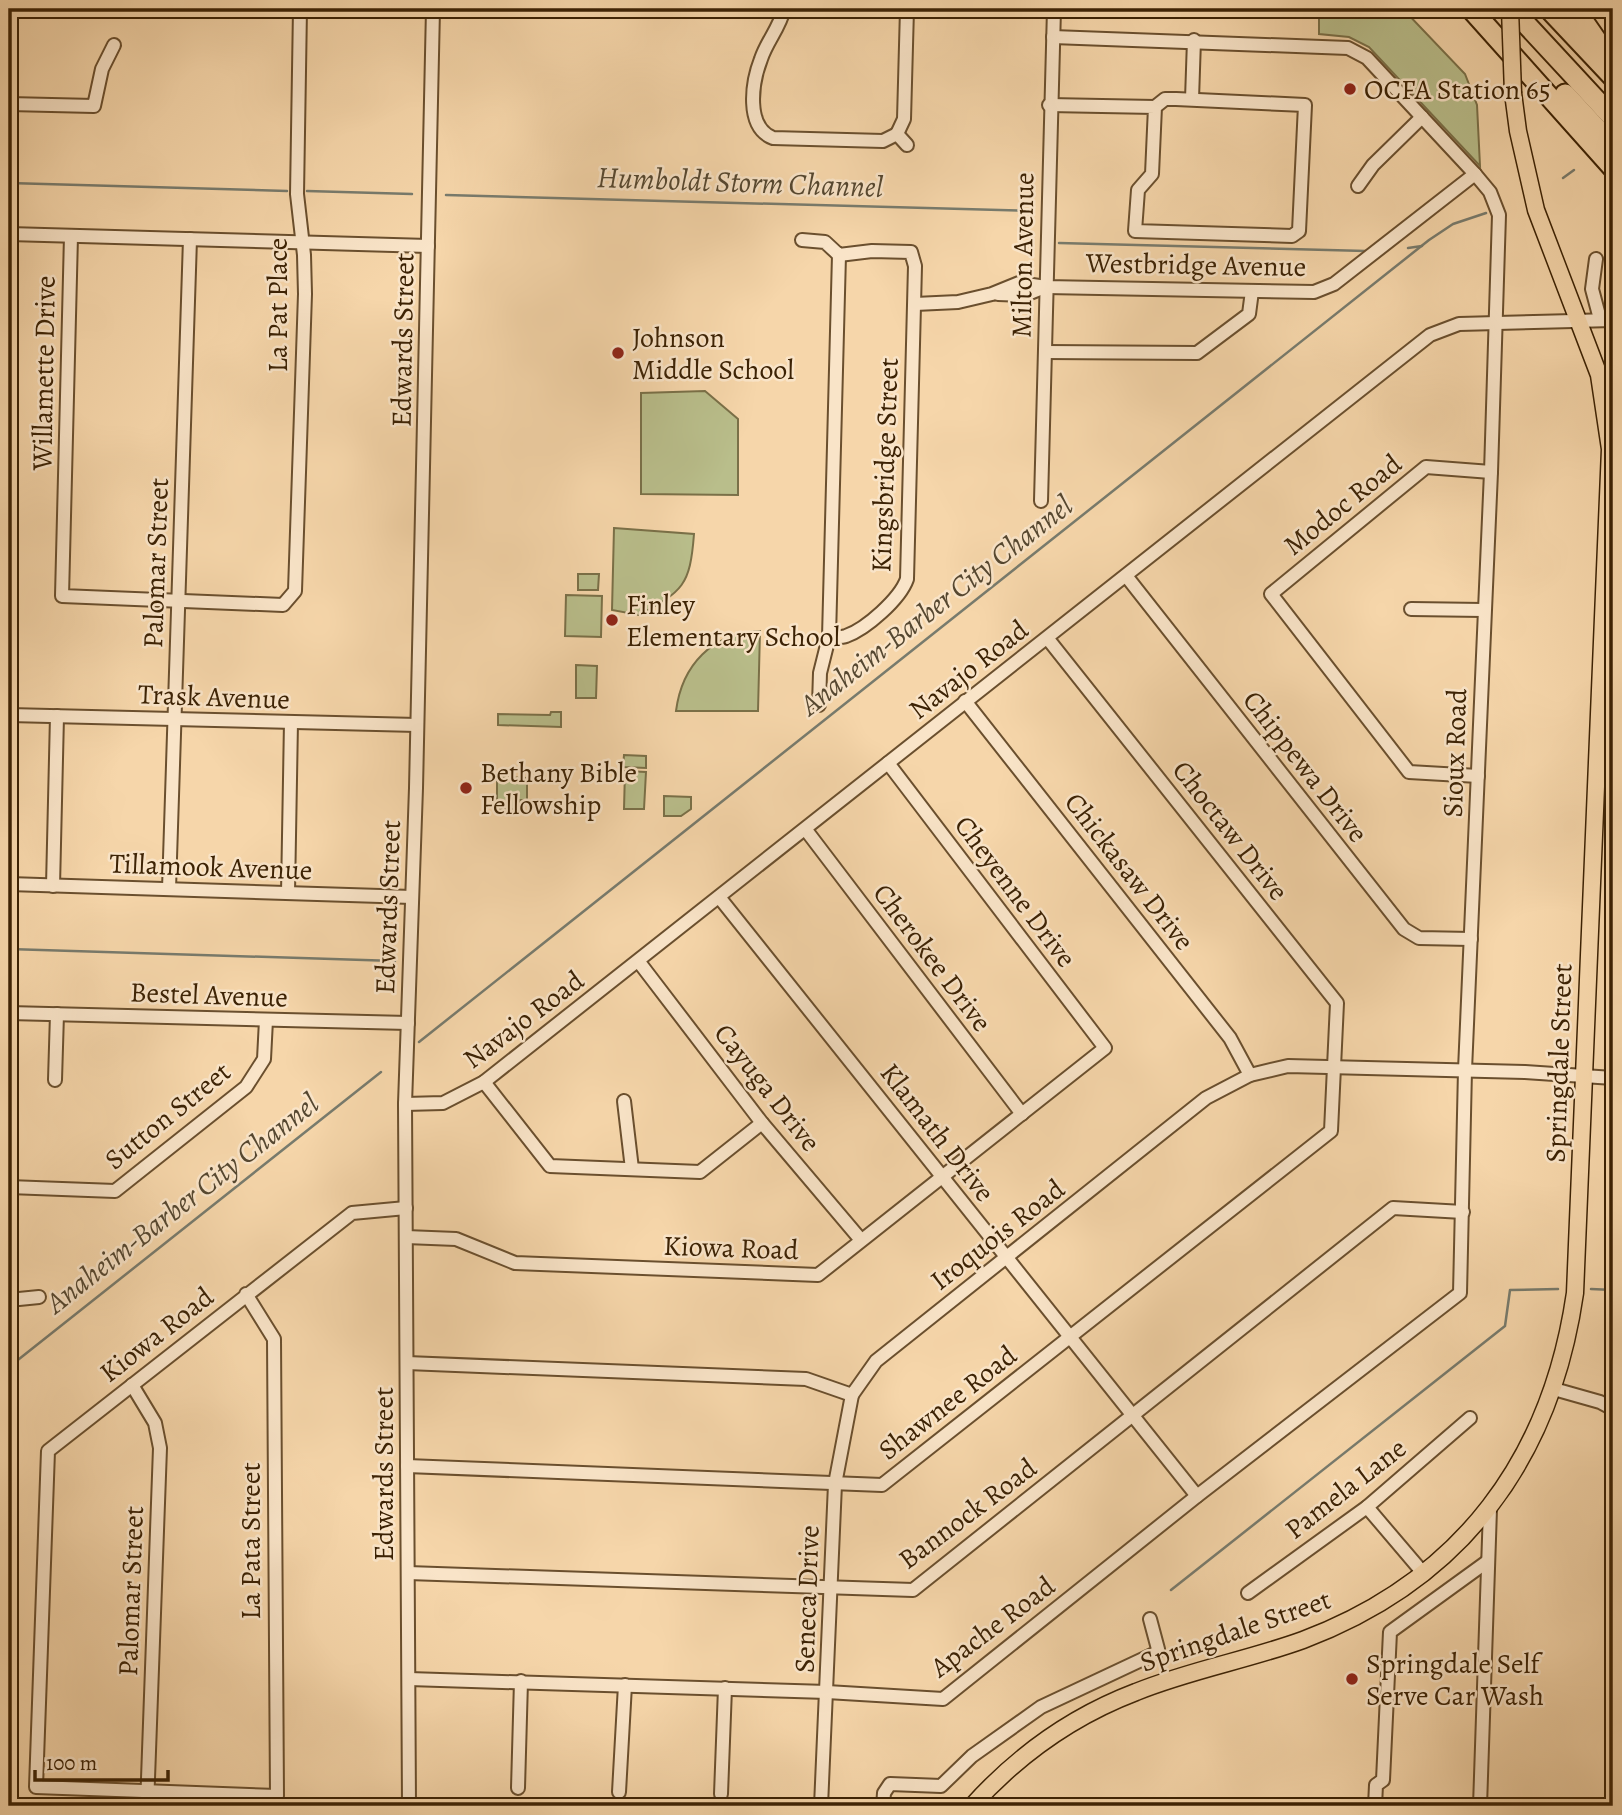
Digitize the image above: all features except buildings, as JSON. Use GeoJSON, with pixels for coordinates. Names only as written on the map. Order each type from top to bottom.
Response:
{"type":"FeatureCollection","features":[{"type":"Feature","properties":{"kind":"highway"},"geometry":{"type":"LineString","coordinates":[[1471,9],[1613,168]]}},
{"type":"Feature","properties":{"kind":"highway"},"geometry":{"type":"LineString","coordinates":[[1485,9],[1613,146]]}},
{"type":"Feature","properties":{"kind":"highway"},"geometry":{"type":"LineString","coordinates":[[1511,9],[1613,118]]}},
{"type":"Feature","properties":{"kind":"highway"},"geometry":{"type":"LineString","coordinates":[[1528,9],[1613,101]]}},
{"type":"Feature","properties":{"kind":"highway"},"geometry":{"type":"LineString","coordinates":[[1549,9],[1613,77]]}},
{"type":"Feature","properties":{"kind":"highway"},"geometry":{"type":"LineString","coordinates":[[1575,9],[1613,65]]}},
{"type":"Feature","properties":{"kind":"main road","name":"Springdale Street"},"geometry":{"type":"LineString","coordinates":[[972,1806],[1032,1750],[1097,1708],[1137,1691],[1302,1640],[1361,1614],[1424,1574],[1490,1509],[1537,1431],[1554,1389],[1568,1341],[1575,1293],[1610,449],[1603,390],[1536,210],[1517,131],[1513,93],[1511,9]]}},
{"type":"Feature","properties":{"kind":"street","name":"La Pat Place"},"geometry":{"type":"LineString","coordinates":[[178,601],[284,605],[290,601],[295,591],[305,294],[297,191],[300,9]]}},
{"type":"Feature","properties":{"kind":"street","name":"Edwards Street"},"geometry":{"type":"LineString","coordinates":[[410,1806],[405,1104],[417,725],[433,9]]}},
{"type":"Feature","properties":{"kind":"street"},"geometry":{"type":"LineString","coordinates":[[784,9],[757,71],[754,117],[761,131],[773,138],[883,141],[897,134],[904,119],[907,9]]}},
{"type":"Feature","properties":{"kind":"street","name":"Milton Avenue"},"geometry":{"type":"LineString","coordinates":[[1041,502],[1049,105],[1054,9]]}},
{"type":"Feature","properties":{"kind":"street"},"geometry":{"type":"LineString","coordinates":[[1053,37],[1194,40],[1348,48],[1367,58],[1475,174]]}},
{"type":"Feature","properties":{"kind":"street"},"geometry":{"type":"LineString","coordinates":[[1192,99],[1194,40]]}},
{"type":"Feature","properties":{"kind":"street"},"geometry":{"type":"LineString","coordinates":[[9,104],[94,106],[102,69],[114,45]]}},
{"type":"Feature","properties":{"kind":"street"},"geometry":{"type":"LineString","coordinates":[[1049,105],[1155,107],[1165,99],[1192,99],[1305,105],[1299,231],[1292,236],[1135,230],[1138,190],[1152,174],[1155,107]]}},
{"type":"Feature","properties":{"kind":"street"},"geometry":{"type":"LineString","coordinates":[[1358,186],[1373,165],[1422,117]]}},
{"type":"Feature","properties":{"kind":"street"},"geometry":{"type":"LineString","coordinates":[[751,140],[761,131]]}},
{"type":"Feature","properties":{"kind":"street"},"geometry":{"type":"LineString","coordinates":[[897,134],[907,145]]}},
{"type":"Feature","properties":{"kind":"street","name":"Westbridge Avenue"},"geometry":{"type":"LineString","coordinates":[[915,304],[958,302],[992,294],[1019,283],[1046,287],[1314,292],[1334,285],[1475,174]]}},
{"type":"Feature","properties":{"kind":"street","name":"Sioux Road"},"geometry":{"type":"LineString","coordinates":[[1460,1293],[1465,1070],[1483,610],[1492,472],[1499,215],[1490,192],[1475,174]]}},
{"type":"Feature","properties":{"kind":"street"},"geometry":{"type":"LineString","coordinates":[[9,234],[428,246]]}},
{"type":"Feature","properties":{"kind":"street","name":"Willamette Drive"},"geometry":{"type":"LineString","coordinates":[[71,236],[62,596],[178,601]]}},
{"type":"Feature","properties":{"kind":"street","name":"Palomar Street"},"geometry":{"type":"LineString","coordinates":[[169,889],[190,239]]}},
{"type":"Feature","properties":{"kind":"street"},"geometry":{"type":"LineString","coordinates":[[802,240],[825,242],[839,255],[829,636],[820,673],[819,705]]}},
{"type":"Feature","properties":{"kind":"street","name":"Kingsbridge Street"},"geometry":{"type":"LineString","coordinates":[[829,636],[845,637],[871,619],[897,598],[907,579],[915,304],[915,267],[911,252],[872,251],[839,255]]}},
{"type":"Feature","properties":{"kind":"street"},"geometry":{"type":"LineString","coordinates":[[1596,259],[1591,289],[1607,320]]}},
{"type":"Feature","properties":{"kind":"street"},"geometry":{"type":"LineString","coordinates":[[1046,352],[1198,353],[1249,314],[1252,291]]}},
{"type":"Feature","properties":{"kind":"street","name":"Navajo Road"},"geometry":{"type":"LineString","coordinates":[[405,1104],[443,1103],[484,1082],[806,830],[965,701],[1127,577],[1430,335],[1459,324],[1578,323],[1607,320]]}},
{"type":"Feature","properties":{"kind":"street","name":"Modoc Road"},"geometry":{"type":"LineString","coordinates":[[1478,776],[1409,772],[1271,594],[1426,467],[1492,472]]}},
{"type":"Feature","properties":{"kind":"street","name":"Chippewa Drive"},"geometry":{"type":"LineString","coordinates":[[1127,577],[1404,929],[1419,938],[1471,939]]}},
{"type":"Feature","properties":{"kind":"street"},"geometry":{"type":"LineString","coordinates":[[1411,609],[1483,610]]}},
{"type":"Feature","properties":{"kind":"street","name":"Choctaw Drive"},"geometry":{"type":"LineString","coordinates":[[1048,639],[1336,1003],[1333,1066]]}},
{"type":"Feature","properties":{"kind":"street","name":"Chickasaw Drive"},"geometry":{"type":"LineString","coordinates":[[965,701],[1230,1038],[1250,1075]]}},
{"type":"Feature","properties":{"kind":"street","name":"Trask Avenue"},"geometry":{"type":"LineString","coordinates":[[9,715],[417,725]]}},
{"type":"Feature","properties":{"kind":"street"},"geometry":{"type":"LineString","coordinates":[[53,886],[57,716]]}},
{"type":"Feature","properties":{"kind":"street"},"geometry":{"type":"LineString","coordinates":[[288,893],[292,722]]}},
{"type":"Feature","properties":{"kind":"street","name":"Cheyenne Drive"},"geometry":{"type":"LineString","coordinates":[[888,763],[1105,1048]]}},
{"type":"Feature","properties":{"kind":"street","name":"Cherokee Drive"},"geometry":{"type":"LineString","coordinates":[[806,830],[1022,1114]]}},
{"type":"Feature","properties":{"kind":"street","name":"Tillamook Avenue"},"geometry":{"type":"LineString","coordinates":[[9,884],[412,897]]}},
{"type":"Feature","properties":{"kind":"street","name":"Klamath Drive"},"geometry":{"type":"LineString","coordinates":[[719,897],[1197,1496]]}},
{"type":"Feature","properties":{"kind":"street","name":"Cayuga Drive"},"geometry":{"type":"LineString","coordinates":[[639,962],[762,1123],[861,1240]]}},
{"type":"Feature","properties":{"kind":"street","name":"Bestel Avenue"},"geometry":{"type":"LineString","coordinates":[[9,1013],[408,1023]]}},
{"type":"Feature","properties":{"kind":"street"},"geometry":{"type":"LineString","coordinates":[[55,1080],[57,1014]]}},
{"type":"Feature","properties":{"kind":"street","name":"Sutton Street"},"geometry":{"type":"LineString","coordinates":[[9,1187],[115,1191],[246,1087],[264,1059],[265,1020]]}},
{"type":"Feature","properties":{"kind":"street","name":"Kiowa Road"},"geometry":{"type":"LineString","coordinates":[[406,1237],[456,1239],[515,1263],[818,1275],[1105,1048]]}},
{"type":"Feature","properties":{"kind":"street","name":"Iroquois Road"},"geometry":{"type":"LineString","coordinates":[[852,1395],[876,1361],[1206,1098],[1250,1075],[1288,1066],[1333,1066],[1613,1078]]}},
{"type":"Feature","properties":{"kind":"street","name":"Shawnee Road"},"geometry":{"type":"LineString","coordinates":[[407,1465],[882,1485],[1331,1131],[1333,1066]]}},
{"type":"Feature","properties":{"kind":"street"},"geometry":{"type":"LineString","coordinates":[[484,1082],[550,1166],[700,1172],[762,1123]]}},
{"type":"Feature","properties":{"kind":"street"},"geometry":{"type":"LineString","coordinates":[[624,1101],[632,1169]]}},
{"type":"Feature","properties":{"kind":"street","name":"Kiowa Road"},"geometry":{"type":"LineString","coordinates":[[147,1791],[36,1787],[48,1451],[352,1213],[406,1208]]}},
{"type":"Feature","properties":{"kind":"street","name":"Bannock Road"},"geometry":{"type":"LineString","coordinates":[[408,1573],[913,1590],[1393,1208],[1463,1212]]}},
{"type":"Feature","properties":{"kind":"street","name":"Apache Road"},"geometry":{"type":"LineString","coordinates":[[409,1679],[725,1688],[943,1699],[1197,1496],[1460,1293]]}},
{"type":"Feature","properties":{"kind":"street","name":"La Pata Street"},"geometry":{"type":"LineString","coordinates":[[147,1791],[276,1796],[274,1339],[246,1294]]}},
{"type":"Feature","properties":{"kind":"street"},"geometry":{"type":"LineString","coordinates":[[9,1300],[39,1297]]}},
{"type":"Feature","properties":{"kind":"street"},"geometry":{"type":"LineString","coordinates":[[407,1363],[806,1379],[852,1395]]}},
{"type":"Feature","properties":{"kind":"street","name":"Palomar Street"},"geometry":{"type":"LineString","coordinates":[[132,1384],[155,1423],[160,1448],[146,1806]]}},
{"type":"Feature","properties":{"kind":"street"},"geometry":{"type":"LineString","coordinates":[[1554,1389],[1601,1402],[1613,1409]]}},
{"type":"Feature","properties":{"kind":"street","name":"Seneca Drive"},"geometry":{"type":"LineString","coordinates":[[821,1806],[835,1484],[852,1395]]}},
{"type":"Feature","properties":{"kind":"street","name":"Pamela Lane"},"geometry":{"type":"LineString","coordinates":[[1248,1593],[1367,1507],[1470,1418]]}},
{"type":"Feature","properties":{"kind":"street"},"geometry":{"type":"LineString","coordinates":[[1367,1507],[1424,1574]]}},
{"type":"Feature","properties":{"kind":"street"},"geometry":{"type":"LineString","coordinates":[[1479,1806],[1490,1509]]}},
{"type":"Feature","properties":{"kind":"street"},"geometry":{"type":"LineString","coordinates":[[1375,1806],[1376,1785],[1383,1780],[1390,1632],[1488,1561]]}},
{"type":"Feature","properties":{"kind":"street"},"geometry":{"type":"LineString","coordinates":[[883,1806],[884,1793],[890,1784],[941,1786],[972,1756],[1041,1707],[1156,1653],[1158,1649],[1150,1619]]}},
{"type":"Feature","properties":{"kind":"street"},"geometry":{"type":"LineString","coordinates":[[518,1787],[521,1681]]}},
{"type":"Feature","properties":{"kind":"street"},"geometry":{"type":"LineString","coordinates":[[619,1792],[625,1685]]}},
{"type":"Feature","properties":{"kind":"street"},"geometry":{"type":"LineString","coordinates":[[721,1794],[725,1688]]}},
{"type":"Feature","properties":{"kind":"green space"},"geometry":{"type":"Polygon","coordinates":[[[1319,9],[1403,9],[1465,74],[1477,105],[1480,166],[1369,47],[1349,37],[1319,34],[1319,9]]]}},
{"type":"Feature","properties":{"kind":"green space"},"geometry":{"type":"Polygon","coordinates":[[[705,391],[738,419],[738,495],[641,494],[641,393],[705,391]]]}},
{"type":"Feature","properties":{"kind":"green space"},"geometry":{"type":"Polygon","coordinates":[[[614,528],[694,534],[690,565],[682,585],[666,600],[639,615],[612,610],[614,528]]]}},
{"type":"Feature","properties":{"kind":"green space"},"geometry":{"type":"Polygon","coordinates":[[[578,574],[599,574],[598,590],[578,590],[578,574]]]}},
{"type":"Feature","properties":{"kind":"green space"},"geometry":{"type":"Polygon","coordinates":[[[566,595],[602,596],[601,637],[565,636],[566,595]]]}},
{"type":"Feature","properties":{"kind":"green space"},"geometry":{"type":"Polygon","coordinates":[[[760,631],[758,711],[676,711],[685,679],[702,654],[727,638],[760,631]]]}},
{"type":"Feature","properties":{"kind":"green space"},"geometry":{"type":"Polygon","coordinates":[[[576,665],[597,666],[596,698],[576,698],[576,665]]]}},
{"type":"Feature","properties":{"kind":"green space"},"geometry":{"type":"Polygon","coordinates":[[[551,712],[561,712],[561,727],[498,725],[498,714],[550,715],[551,712]]]}},
{"type":"Feature","properties":{"kind":"green space"},"geometry":{"type":"Polygon","coordinates":[[[624,755],[646,756],[646,768],[623,767],[624,755]]]}},
{"type":"Feature","properties":{"kind":"green space"},"geometry":{"type":"Polygon","coordinates":[[[625,771],[646,772],[644,809],[624,809],[625,771]]]}},
{"type":"Feature","properties":{"kind":"green space"},"geometry":{"type":"Polygon","coordinates":[[[497,777],[527,778],[527,800],[520,800],[520,809],[500,809],[501,802],[497,801],[497,777]]]}},
{"type":"Feature","properties":{"kind":"green space"},"geometry":{"type":"Polygon","coordinates":[[[664,796],[691,797],[691,809],[681,816],[664,816],[664,796]]]}},
{"type":"Feature","properties":{"kind":"waterway"},"geometry":{"type":"LineString","coordinates":[[1563,178],[1574,170]]}},
{"type":"Feature","properties":{"kind":"waterway","name":"Humboldt Storm Channel"},"geometry":{"type":"LineString","coordinates":[[9,183],[287,191]]}},
{"type":"Feature","properties":{"kind":"waterway"},"geometry":{"type":"LineString","coordinates":[[307,191],[412,194]]}},
{"type":"Feature","properties":{"kind":"waterway","name":"Humboldt Storm Channel"},"geometry":{"type":"LineString","coordinates":[[446,195],[1033,211]]}},
{"type":"Feature","properties":{"kind":"waterway","name":"Anaheim-Barber City Channel"},"geometry":{"type":"LineString","coordinates":[[419,1042],[1429,240],[1453,224],[1486,213]]}},
{"type":"Feature","properties":{"kind":"waterway","name":"Humboldt Storm Channel"},"geometry":{"type":"LineString","coordinates":[[1059,243],[1366,251]]}},
{"type":"Feature","properties":{"kind":"waterway","name":"Anaheim-Barber City Channel"},"geometry":{"type":"LineString","coordinates":[[1408,248],[1422,246]]}},
{"type":"Feature","properties":{"kind":"waterway"},"geometry":{"type":"LineString","coordinates":[[9,949],[395,961]]}},
{"type":"Feature","properties":{"kind":"waterway","name":"Anaheim-Barber City Channel"},"geometry":{"type":"LineString","coordinates":[[9,1367],[381,1072]]}},
{"type":"Feature","properties":{"kind":"waterway"},"geometry":{"type":"LineString","coordinates":[[1171,1590],[1505,1326],[1510,1290],[1558,1289]]}},
{"type":"Feature","properties":{"kind":"waterway"},"geometry":{"type":"LineString","coordinates":[[1591,1289],[1613,1290]]}},
{"type":"Feature","properties":{"kind":"place","name":"OCFA Station 65"},"geometry":{"type":"Point","coordinates":[1350,89]}},
{"type":"Feature","properties":{"kind":"place","name":"Johnson Middle School"},"geometry":{"type":"Point","coordinates":[618,353]}},
{"type":"Feature","properties":{"kind":"place","name":"Finley Elementary School"},"geometry":{"type":"Point","coordinates":[612,620]}},
{"type":"Feature","properties":{"kind":"place","name":"Bethany Bible Fellowship"},"geometry":{"type":"Point","coordinates":[466,788]}},
{"type":"Feature","properties":{"kind":"place","name":"Springdale Self Serve Car Wash"},"geometry":{"type":"Point","coordinates":[1352,1679]}}]}
